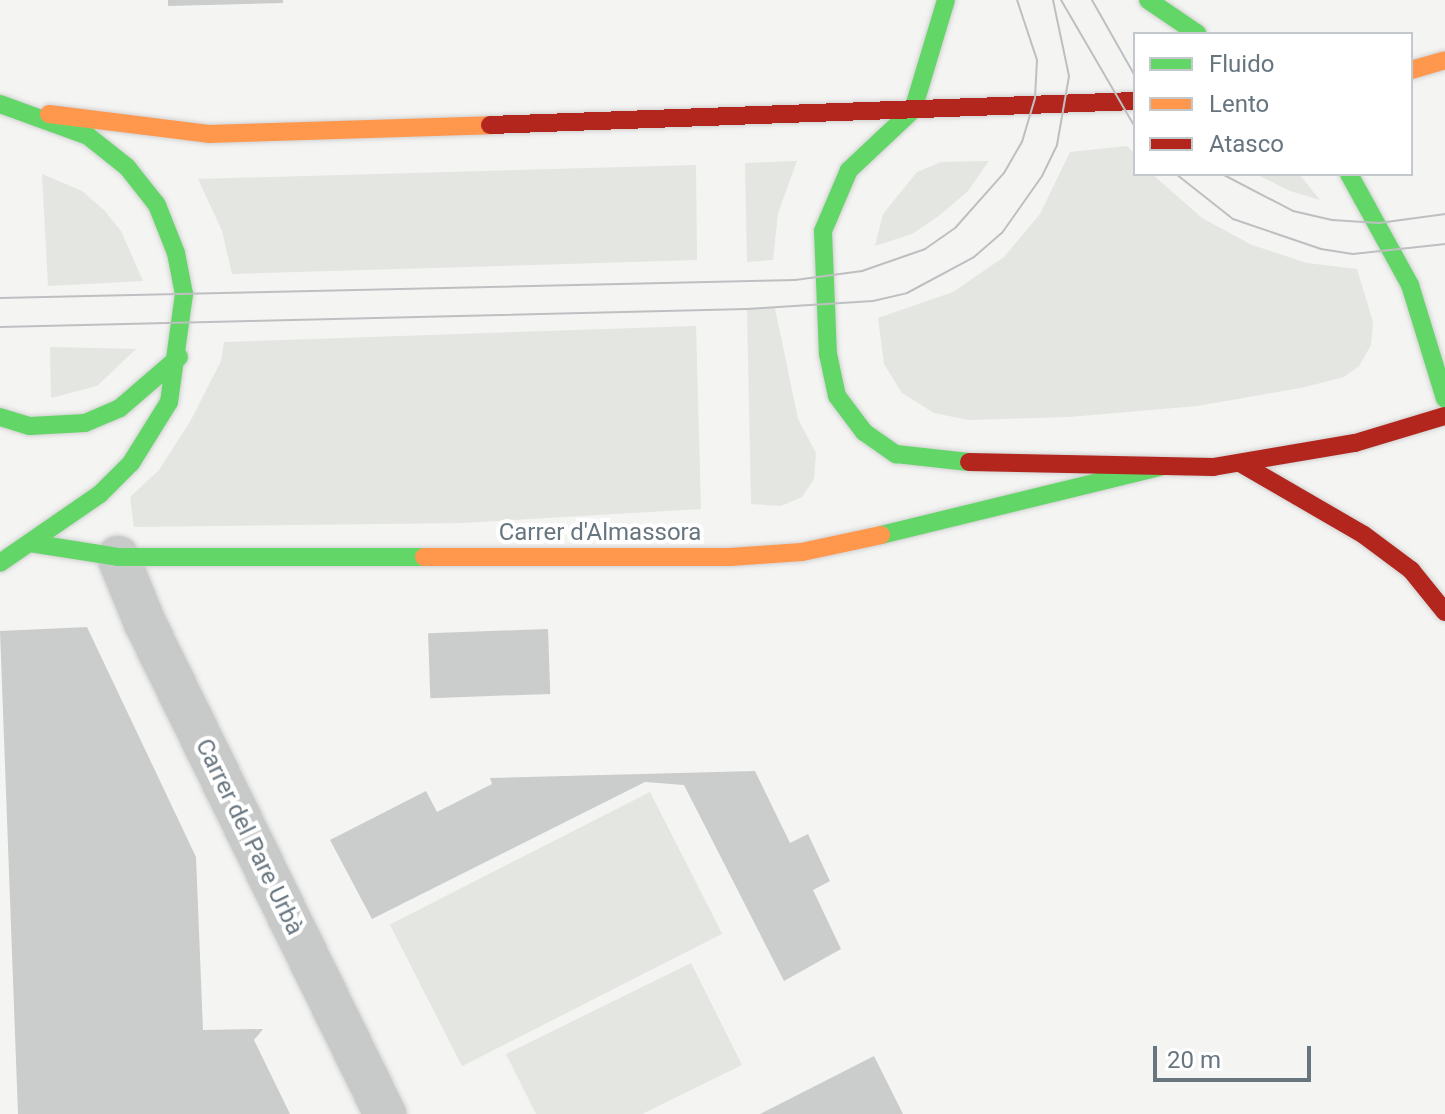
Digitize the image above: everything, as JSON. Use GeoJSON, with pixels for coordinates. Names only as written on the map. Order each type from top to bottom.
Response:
{"type":"FeatureCollection","features":[{"type":"Feature","properties":{"kind":"main road"},"geometry":{"type":"LineString","coordinates":[[913,110],[946,0]]}},
{"type":"Feature","properties":{"kind":"main road"},"geometry":{"type":"LineString","coordinates":[[1148,0],[1195,32]]}},
{"type":"Feature","properties":{"kind":"main road"},"geometry":{"type":"LineString","coordinates":[[1413,69],[1445,60]]}},
{"type":"Feature","properties":{"kind":"main road"},"geometry":{"type":"LineString","coordinates":[[0,116],[19,110],[209,134],[1133,101]]}},
{"type":"Feature","properties":{"kind":"main road"},"geometry":{"type":"LineString","coordinates":[[0,104],[88,136],[127,167],[157,205],[176,253],[184,294],[179,357],[169,402],[131,463],[100,494],[0,563]]}},
{"type":"Feature","properties":{"kind":"main road","name":"Carrer d'Almassora"},"geometry":{"type":"LineString","coordinates":[[913,110],[849,170],[823,231],[822,291],[837,396],[864,432],[896,454],[931,461],[1161,467],[1240,463],[1355,443],[1445,416]]}},
{"type":"Feature","properties":{"kind":"main road"},"geometry":{"type":"LineString","coordinates":[[1350,176],[1410,285],[1445,399]]}},
{"type":"Feature","properties":{"kind":"main road"},"geometry":{"type":"LineString","coordinates":[[0,417],[30,426],[85,423],[120,408],[179,357]]}},
{"type":"Feature","properties":{"kind":"main road"},"geometry":{"type":"LineString","coordinates":[[1240,463],[1364,535],[1411,570],[1445,612]]}},
{"type":"Feature","properties":{"kind":"main road","name":"Carrer d'Almassora"},"geometry":{"type":"LineString","coordinates":[[10,535],[30,543],[118,557],[730,557],[802,552],[1161,467]]}},
{"type":"Feature","properties":{"kind":"street","name":"Carrer del Pare Urbà"},"geometry":{"type":"LineString","coordinates":[[118,557],[145,623],[385,1114]]}},
{"type":"Feature","properties":{"kind":"shaded area"},"geometry":{"type":"Polygon","coordinates":[[[1127,146],[1133,152],[1133,176],[1154,176],[1202,218],[1252,245],[1307,263],[1357,269],[1373,322],[1371,345],[1359,366],[1344,377],[1301,388],[1197,406],[1069,417],[968,420],[934,413],[902,393],[884,364],[878,318],[953,292],[1004,257],[1040,214],[1070,152],[1127,146]]]}},
{"type":"Feature","properties":{"kind":"shaded area"},"geometry":{"type":"Polygon","coordinates":[[[797,161],[778,213],[773,260],[747,262],[745,163],[797,161]]]}},
{"type":"Feature","properties":{"kind":"shaded area"},"geometry":{"type":"Polygon","coordinates":[[[989,161],[968,191],[940,215],[912,234],[875,246],[883,214],[917,172],[941,162],[989,161]]]}},
{"type":"Feature","properties":{"kind":"shaded area"},"geometry":{"type":"Polygon","coordinates":[[[696,165],[697,260],[232,274],[222,231],[198,179],[696,165]]]}},
{"type":"Feature","properties":{"kind":"shaded area"},"geometry":{"type":"Polygon","coordinates":[[[42,174],[82,191],[104,210],[121,231],[143,281],[48,286],[42,174]]]}},
{"type":"Feature","properties":{"kind":"shaded area"},"geometry":{"type":"Polygon","coordinates":[[[1260,176],[1301,176],[1320,200],[1290,191],[1260,176]]]}},
{"type":"Feature","properties":{"kind":"shaded area"},"geometry":{"type":"Polygon","coordinates":[[[775,308],[798,419],[816,453],[814,479],[802,497],[781,506],[751,504],[747,309],[775,308]]]}},
{"type":"Feature","properties":{"kind":"shaded area"},"geometry":{"type":"Polygon","coordinates":[[[696,326],[701,509],[463,523],[134,527],[130,497],[159,470],[191,420],[221,361],[224,342],[696,326]]]}},
{"type":"Feature","properties":{"kind":"shaded area"},"geometry":{"type":"Polygon","coordinates":[[[50,347],[136,349],[97,386],[51,398],[50,347]]]}},
{"type":"Feature","properties":{"kind":"shaded area"},"geometry":{"type":"Polygon","coordinates":[[[650,792],[722,934],[462,1066],[390,925],[650,792]]]}},
{"type":"Feature","properties":{"kind":"shaded area"},"geometry":{"type":"Polygon","coordinates":[[[691,963],[742,1065],[642,1114],[536,1114],[506,1054],[691,963]]]}},
{"type":"Feature","properties":{"kind":"building"},"geometry":{"type":"Polygon","coordinates":[[[168,0],[283,0],[283,3],[168,6],[168,0]]]}},
{"type":"Feature","properties":{"kind":"building"},"geometry":{"type":"Polygon","coordinates":[[[87,627],[196,857],[203,1030],[263,1029],[254,1040],[290,1114],[18,1114],[0,631],[87,627]]]}},
{"type":"Feature","properties":{"kind":"building"},"geometry":{"type":"Polygon","coordinates":[[[548,629],[550,694],[430,698],[428,633],[548,629]]]}},
{"type":"Feature","properties":{"kind":"building"},"geometry":{"type":"Polygon","coordinates":[[[755,771],[790,843],[808,834],[830,881],[813,890],[841,949],[784,981],[684,785],[645,782],[372,919],[330,840],[426,791],[437,812],[492,784],[490,778],[755,771]]]}},
{"type":"Feature","properties":{"kind":"building"},"geometry":{"type":"Polygon","coordinates":[[[874,1056],[903,1114],[760,1114],[874,1056]]]}},
{"type":"Feature","properties":{"kind":"tram line"},"geometry":{"type":"LineString","coordinates":[[0,298],[795,280],[862,271],[925,249],[956,227],[1004,173],[1022,142],[1035,98],[1037,60],[1017,0]]}},
{"type":"Feature","properties":{"kind":"tram line"},"geometry":{"type":"LineString","coordinates":[[0,327],[747,309],[873,301],[907,293],[974,257],[1002,233],[1042,176],[1057,145],[1069,76],[1053,0]]}},
{"type":"Feature","properties":{"kind":"tram line"},"geometry":{"type":"LineString","coordinates":[[1061,0],[1133,124]]}},
{"type":"Feature","properties":{"kind":"tram line"},"geometry":{"type":"LineString","coordinates":[[1092,0],[1133,72]]}},
{"type":"Feature","properties":{"kind":"tram line"},"geometry":{"type":"LineString","coordinates":[[1179,176],[1233,219],[1321,249],[1353,254],[1445,244]]}},
{"type":"Feature","properties":{"kind":"tram line"},"geometry":{"type":"LineString","coordinates":[[1226,176],[1293,211],[1332,220],[1379,223],[1445,214]]}},
{"type":"Feature","properties":{"kind":"traffic: fast"},"geometry":{"type":"LineString","coordinates":[[946,0],[913,110],[849,170],[823,231],[828,354],[837,396],[864,432],[896,454],[969,462]]}},
{"type":"Feature","properties":{"kind":"traffic: fast"},"geometry":{"type":"LineString","coordinates":[[1148,0],[1195,32]]}},
{"type":"Feature","properties":{"kind":"traffic: fast"},"geometry":{"type":"LineString","coordinates":[[0,104],[88,136],[127,167],[157,205],[176,253],[184,294],[169,402],[131,463],[100,494],[0,563]]}},
{"type":"Feature","properties":{"kind":"traffic: fast"},"geometry":{"type":"LineString","coordinates":[[1350,176],[1410,285],[1445,399]]}},
{"type":"Feature","properties":{"kind":"traffic: fast"},"geometry":{"type":"LineString","coordinates":[[0,417],[30,426],[85,423],[120,408],[179,357]]}},
{"type":"Feature","properties":{"kind":"traffic: fast"},"geometry":{"type":"LineString","coordinates":[[881,535],[1161,467]]}},
{"type":"Feature","properties":{"kind":"traffic: fast"},"geometry":{"type":"LineString","coordinates":[[30,543],[118,557],[424,557]]}},
{"type":"Feature","properties":{"kind":"traffic: slow"},"geometry":{"type":"LineString","coordinates":[[1413,69],[1445,60]]}},
{"type":"Feature","properties":{"kind":"traffic: slow"},"geometry":{"type":"LineString","coordinates":[[49,114],[209,134],[490,125]]}},
{"type":"Feature","properties":{"kind":"traffic: slow"},"geometry":{"type":"LineString","coordinates":[[424,557],[730,557],[802,552],[881,535]]}},
{"type":"Feature","properties":{"kind":"traffic: jam"},"geometry":{"type":"LineString","coordinates":[[490,125],[1133,101]]}},
{"type":"Feature","properties":{"kind":"traffic: jam"},"geometry":{"type":"LineString","coordinates":[[969,462],[1213,467],[1355,443],[1445,416]]}},
{"type":"Feature","properties":{"kind":"traffic: jam"},"geometry":{"type":"LineString","coordinates":[[1240,463],[1364,535],[1411,570],[1445,612]]}}]}
